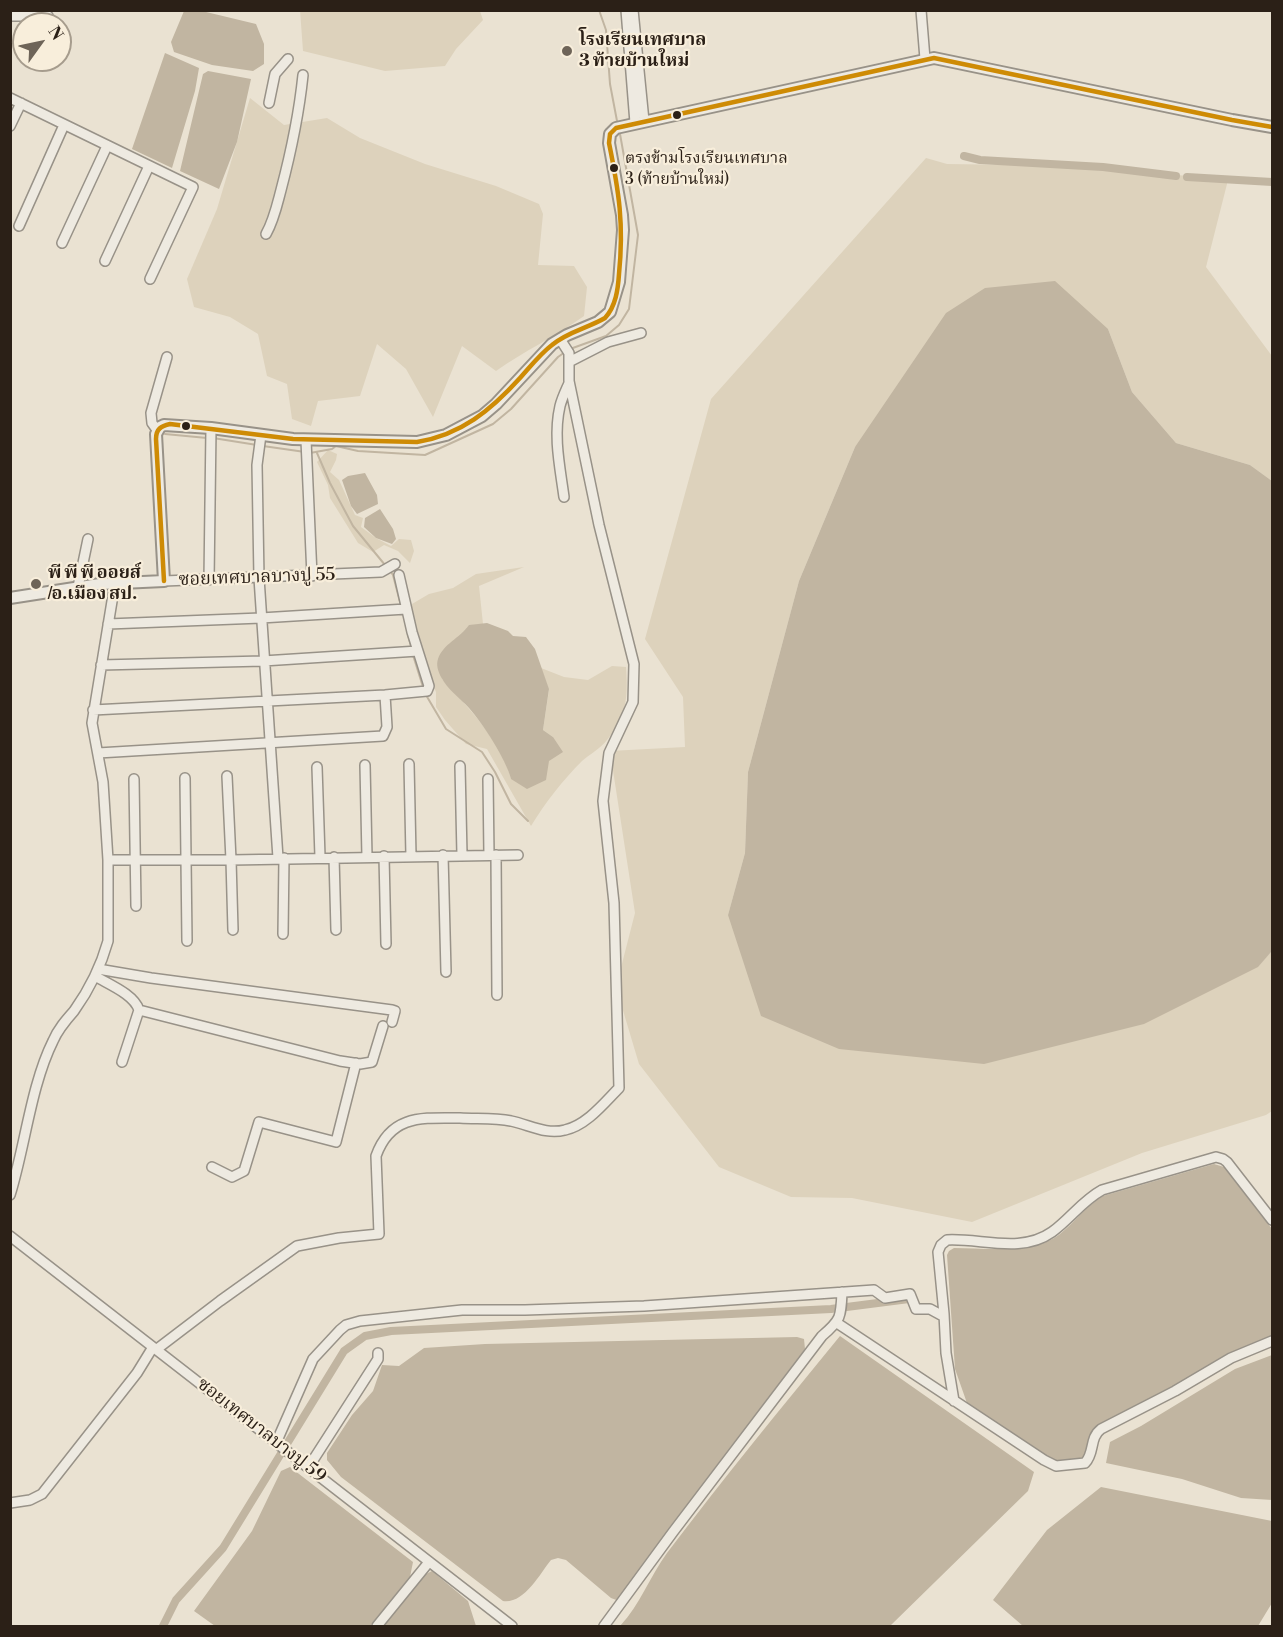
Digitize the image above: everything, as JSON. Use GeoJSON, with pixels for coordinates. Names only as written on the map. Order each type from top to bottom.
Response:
{"type":"FeatureCollection","features":[{"type":"Feature","properties":{"kind":"street"},"geometry":{"type":"LineString","coordinates":[[626,10],[640,122]]}},
{"type":"Feature","properties":{"kind":"street"},"geometry":{"type":"LineString","coordinates":[[633,10],[640,122]]}},
{"type":"Feature","properties":{"kind":"street"},"geometry":{"type":"LineString","coordinates":[[921,10],[925,59]]}},
{"type":"Feature","properties":{"kind":"street"},"geometry":{"type":"LineString","coordinates":[[269,103],[275,74],[288,59]]}},
{"type":"Feature","properties":{"kind":"street"},"geometry":{"type":"LineString","coordinates":[[566,350],[605,318],[614,304],[619,282],[622,215],[608,137],[616,129],[925,59],[951,61],[1272,127]]}},
{"type":"Feature","properties":{"kind":"street"},"geometry":{"type":"LineString","coordinates":[[266,234],[272,223],[287,167],[303,75]]}},
{"type":"Feature","properties":{"kind":"street"},"geometry":{"type":"LineString","coordinates":[[10,98],[193,187],[150,279]]}},
{"type":"Feature","properties":{"kind":"street"},"geometry":{"type":"LineString","coordinates":[[10,126],[21,103]]}},
{"type":"Feature","properties":{"kind":"street"},"geometry":{"type":"LineString","coordinates":[[19,226],[64,125]]}},
{"type":"Feature","properties":{"kind":"street"},"geometry":{"type":"LineString","coordinates":[[62,243],[106,146]]}},
{"type":"Feature","properties":{"kind":"street"},"geometry":{"type":"LineString","coordinates":[[105,261],[149,166]]}},
{"type":"Feature","properties":{"kind":"street"},"geometry":{"type":"LineString","coordinates":[[164,581],[156,439],[158,430],[164,425],[170,424],[210,435],[260,442],[307,444],[417,442],[446,435],[467,425],[496,404],[543,352],[608,342],[641,333]]}},
{"type":"Feature","properties":{"kind":"street"},"geometry":{"type":"LineString","coordinates":[[10,1503],[30,1500],[42,1494],[155,1348],[297,1246],[339,1238],[379,1234],[376,1156],[383,1140],[397,1127],[418,1118],[475,1119],[508,1121],[542,1131],[567,1130],[581,1123],[619,1088],[614,903],[603,801],[609,753],[630,711],[635,693],[635,679],[599,525],[569,381],[566,350]]}},
{"type":"Feature","properties":{"kind":"street"},"geometry":{"type":"LineString","coordinates":[[158,430],[152,423],[151,413],[167,357]]}},
{"type":"Feature","properties":{"kind":"street"},"geometry":{"type":"LineString","coordinates":[[564,497],[557,434],[560,406],[569,381]]}},
{"type":"Feature","properties":{"kind":"street"},"geometry":{"type":"LineString","coordinates":[[209,580],[210,435]]}},
{"type":"Feature","properties":{"kind":"street"},"geometry":{"type":"LineString","coordinates":[[260,442],[257,504],[259,578],[266,700],[281,858],[283,934]]}},
{"type":"Feature","properties":{"kind":"street"},"geometry":{"type":"LineString","coordinates":[[307,444],[312,576]]}},
{"type":"Feature","properties":{"kind":"street"},"geometry":{"type":"LineString","coordinates":[[78,587],[88,539]]}},
{"type":"Feature","properties":{"kind":"street","name":"ซอยเทศบาลบางปู 55"},"geometry":{"type":"LineString","coordinates":[[10,598],[115,583],[381,572],[390,566]]}},
{"type":"Feature","properties":{"kind":"street"},"geometry":{"type":"LineString","coordinates":[[93,710],[424,691],[429,686],[402,610],[399,575]]}},
{"type":"Feature","properties":{"kind":"street"},"geometry":{"type":"LineString","coordinates":[[10,1195],[48,1052],[61,1027],[86,992],[108,941],[108,860],[103,782],[92,723],[115,583]]}},
{"type":"Feature","properties":{"kind":"street"},"geometry":{"type":"LineString","coordinates":[[108,624],[402,610]]}},
{"type":"Feature","properties":{"kind":"street"},"geometry":{"type":"LineString","coordinates":[[101,665],[263,661],[415,651]]}},
{"type":"Feature","properties":{"kind":"street"},"geometry":{"type":"LineString","coordinates":[[98,753],[382,736],[387,727],[385,695]]}},
{"type":"Feature","properties":{"kind":"street"},"geometry":{"type":"LineString","coordinates":[[409,764],[411,855]]}},
{"type":"Feature","properties":{"kind":"street"},"geometry":{"type":"LineString","coordinates":[[365,765],[367,857]]}},
{"type":"Feature","properties":{"kind":"street"},"geometry":{"type":"LineString","coordinates":[[460,766],[462,855]]}},
{"type":"Feature","properties":{"kind":"street"},"geometry":{"type":"LineString","coordinates":[[318,767],[320,857]]}},
{"type":"Feature","properties":{"kind":"street"},"geometry":{"type":"LineString","coordinates":[[226,776],[233,930]]}},
{"type":"Feature","properties":{"kind":"street"},"geometry":{"type":"LineString","coordinates":[[185,778],[187,941]]}},
{"type":"Feature","properties":{"kind":"street"},"geometry":{"type":"LineString","coordinates":[[134,779],[136,906]]}},
{"type":"Feature","properties":{"kind":"street"},"geometry":{"type":"LineString","coordinates":[[488,779],[497,994]]}},
{"type":"Feature","properties":{"kind":"street"},"geometry":{"type":"LineString","coordinates":[[443,855],[446,972]]}},
{"type":"Feature","properties":{"kind":"street"},"geometry":{"type":"LineString","coordinates":[[108,860],[518,855]]}},
{"type":"Feature","properties":{"kind":"street"},"geometry":{"type":"LineString","coordinates":[[384,856],[386,944]]}},
{"type":"Feature","properties":{"kind":"street"},"geometry":{"type":"LineString","coordinates":[[334,858],[336,930]]}},
{"type":"Feature","properties":{"kind":"street"},"geometry":{"type":"LineString","coordinates":[[96,973],[138,1006],[139,1010],[122,1062]]}},
{"type":"Feature","properties":{"kind":"street"},"geometry":{"type":"LineString","coordinates":[[96,973],[151,978],[392,1010],[394,1011],[392,1022]]}},
{"type":"Feature","properties":{"kind":"street"},"geometry":{"type":"LineString","coordinates":[[139,1010],[340,1062],[356,1064],[372,1062],[383,1026]]}},
{"type":"Feature","properties":{"kind":"street"},"geometry":{"type":"LineString","coordinates":[[212,1167],[232,1178],[244,1171],[259,1122],[336,1142],[356,1064]]}},
{"type":"Feature","properties":{"kind":"street"},"geometry":{"type":"LineString","coordinates":[[954,1401],[945,1344],[938,1252],[940,1245],[947,1240],[1012,1244],[1029,1241],[1052,1231],[1089,1197],[1102,1190],[1216,1157],[1227,1162],[1272,1220]]}},
{"type":"Feature","properties":{"kind":"street","name":"ซอยเทศบาลบางปู 59"},"geometry":{"type":"LineString","coordinates":[[10,1236],[512,1626]]}},
{"type":"Feature","properties":{"kind":"street"},"geometry":{"type":"LineString","coordinates":[[278,1445],[313,1359],[340,1330],[352,1323],[374,1318],[462,1310],[644,1306],[842,1297],[874,1290],[885,1298],[910,1294],[916,1309],[930,1309],[938,1314],[944,1314]]}},
{"type":"Feature","properties":{"kind":"street"},"geometry":{"type":"LineString","coordinates":[[604,1626],[822,1336],[837,1323],[842,1297]]}},
{"type":"Feature","properties":{"kind":"street"},"geometry":{"type":"LineString","coordinates":[[837,1323],[1048,1463],[1056,1466],[1085,1463],[1090,1457],[1094,1436],[1101,1429],[1175,1391],[1231,1358],[1272,1341]]}},
{"type":"Feature","properties":{"kind":"street"},"geometry":{"type":"LineString","coordinates":[[308,1468],[378,1359],[378,1353]]}},
{"type":"Feature","properties":{"kind":"street"},"geometry":{"type":"LineString","coordinates":[[377,1626],[429,1562]]}},
{"type":"Feature","properties":{"kind":"shaded area"},"geometry":{"type":"Polygon","coordinates":[[[300,10],[480,11],[483,20],[456,49],[445,66],[385,71],[303,51],[300,10]]]}},
{"type":"Feature","properties":{"kind":"shaded area"},"geometry":{"type":"Polygon","coordinates":[[[184,11],[202,11],[256,24],[264,44],[264,64],[253,71],[212,65],[174,52],[171,42],[184,11]]]}},
{"type":"Feature","properties":{"kind":"shaded area"},"geometry":{"type":"Polygon","coordinates":[[[165,53],[199,68],[195,91],[172,168],[132,149],[165,53]]]}},
{"type":"Feature","properties":{"kind":"shaded area"},"geometry":{"type":"Polygon","coordinates":[[[208,71],[251,79],[237,142],[219,189],[180,171],[203,74],[208,71]]]}},
{"type":"Feature","properties":{"kind":"shaded area"},"geometry":{"type":"Polygon","coordinates":[[[250,98],[284,125],[327,118],[360,138],[425,164],[496,186],[539,204],[543,214],[538,265],[574,266],[587,287],[584,316],[496,371],[462,346],[433,417],[406,369],[377,344],[360,396],[318,401],[311,426],[292,419],[287,384],[267,376],[258,334],[230,317],[194,307],[187,279],[217,209],[250,98]]]}},
{"type":"Feature","properties":{"kind":"shaded area"},"geometry":{"type":"Polygon","coordinates":[[[926,158],[947,164],[1086,166],[1228,180],[1206,267],[1272,356],[1272,481],[1250,465],[1176,443],[1132,392],[1108,329],[855,447],[799,581],[748,772],[745,853],[728,915],[1257,967],[1272,951],[1272,1111],[1266,1115],[1142,1153],[972,1222],[852,1198],[791,1197],[719,1167],[639,1064],[616,987],[635,913],[610,751],[685,747],[683,697],[645,639],[711,399],[926,158]]]}},
{"type":"Feature","properties":{"kind":"shaded area"},"geometry":{"type":"Polygon","coordinates":[[[1055,281],[1108,329],[1132,392],[1176,443],[1250,465],[1272,481],[1272,951],[1258,967],[1144,1024],[984,1064],[839,1049],[761,1016],[728,915],[745,853],[748,772],[799,581],[855,447],[946,313],[985,288],[1055,281]]]}},
{"type":"Feature","properties":{"kind":"shaded area"},"geometry":{"type":"Polygon","coordinates":[[[328,450],[337,454],[330,472],[339,480],[355,515],[363,518],[361,527],[391,546],[399,539],[411,540],[414,551],[410,563],[398,551],[384,545],[373,552],[358,543],[330,498],[328,485],[317,462],[328,450]]]}},
{"type":"Feature","properties":{"kind":"shaded area"},"geometry":{"type":"Polygon","coordinates":[[[365,473],[377,495],[378,504],[357,514],[351,506],[342,480],[348,476],[365,473]]]}},
{"type":"Feature","properties":{"kind":"shaded area"},"geometry":{"type":"Polygon","coordinates":[[[380,509],[393,529],[396,539],[392,544],[376,538],[364,527],[365,518],[380,509]]]}},
{"type":"Feature","properties":{"kind":"shaded area"},"geometry":{"type":"Polygon","coordinates":[[[524,567],[479,586],[483,624],[469,626],[442,679],[492,738],[507,765],[511,779],[549,761],[553,737],[543,730],[549,690],[541,668],[564,677],[588,680],[612,666],[626,667],[627,678],[625,706],[614,731],[568,776],[548,800],[531,826],[487,749],[466,744],[436,707],[436,692],[419,654],[409,619],[412,604],[429,594],[453,588],[476,574],[524,567]]]}},
{"type":"Feature","properties":{"kind":"shaded area"},"geometry":{"type":"Polygon","coordinates":[[[487,623],[508,631],[513,636],[526,637],[535,649],[549,689],[543,730],[553,737],[563,752],[549,761],[546,780],[527,789],[511,779],[487,732],[469,708],[447,686],[437,664],[444,649],[469,625],[487,623]]]}},
{"type":"Feature","properties":{"kind":"shaded area"},"geometry":{"type":"Polygon","coordinates":[[[1214,1164],[1224,1167],[1272,1229],[1272,1340],[1094,1431],[1088,1454],[1075,1462],[1050,1460],[968,1406],[955,1369],[947,1255],[949,1251],[954,1248],[1009,1249],[1037,1245],[1060,1234],[1091,1204],[1103,1196],[1214,1164]]]}},
{"type":"Feature","properties":{"kind":"shaded area"},"geometry":{"type":"Polygon","coordinates":[[[840,1336],[1034,1472],[1028,1491],[890,1626],[620,1626],[667,1553],[840,1336]]]}},
{"type":"Feature","properties":{"kind":"shaded area"},"geometry":{"type":"Polygon","coordinates":[[[797,1337],[804,1339],[805,1349],[619,1601],[611,1598],[566,1560],[558,1558],[551,1560],[518,1598],[503,1601],[341,1477],[327,1460],[327,1453],[352,1415],[373,1391],[382,1365],[399,1366],[424,1348],[485,1344],[797,1337]]]}},
{"type":"Feature","properties":{"kind":"shaded area"},"geometry":{"type":"Polygon","coordinates":[[[1272,1355],[1272,1500],[1241,1498],[1182,1479],[1106,1463],[1110,1442],[1141,1426],[1235,1369],[1272,1355]]]}},
{"type":"Feature","properties":{"kind":"shaded area"},"geometry":{"type":"Polygon","coordinates":[[[290,1467],[413,1562],[410,1577],[370,1626],[215,1626],[194,1611],[252,1531],[281,1471],[290,1467]]]}},
{"type":"Feature","properties":{"kind":"shaded area"},"geometry":{"type":"Polygon","coordinates":[[[1101,1487],[1272,1521],[1272,1603],[1258,1626],[1023,1626],[993,1600],[1047,1530],[1101,1487]]]}},
{"type":"Feature","properties":{"kind":"shaded area"},"geometry":{"type":"Polygon","coordinates":[[[432,1571],[468,1601],[476,1626],[384,1626],[424,1575],[432,1571]]]}},
{"type":"Feature","properties":{"kind":"waterway"},"geometry":{"type":"LineString","coordinates":[[599,10],[606,30],[610,84],[617,121]]}},
{"type":"Feature","properties":{"kind":"waterway"},"geometry":{"type":"LineString","coordinates":[[570,349],[606,336],[619,325],[629,309],[638,235],[620,134]]}},
{"type":"Feature","properties":{"kind":"waterway"},"geometry":{"type":"LineString","coordinates":[[964,156],[980,160],[1103,167],[1176,176]]}},
{"type":"Feature","properties":{"kind":"waterway"},"geometry":{"type":"LineString","coordinates":[[1187,177],[1272,182]]}},
{"type":"Feature","properties":{"kind":"waterway"},"geometry":{"type":"LineString","coordinates":[[310,453],[332,449],[336,446],[358,451],[425,455],[493,424],[511,409],[565,352]]}},
{"type":"Feature","properties":{"kind":"waterway"},"geometry":{"type":"LineString","coordinates":[[165,434],[207,438]]}},
{"type":"Feature","properties":{"kind":"waterway"},"geometry":{"type":"LineString","coordinates":[[213,438],[257,445]]}},
{"type":"Feature","properties":{"kind":"waterway"},"geometry":{"type":"LineString","coordinates":[[263,446],[305,452]]}},
{"type":"Feature","properties":{"kind":"waterway"},"geometry":{"type":"LineString","coordinates":[[317,453],[353,526],[385,565]]}},
{"type":"Feature","properties":{"kind":"waterway"},"geometry":{"type":"LineString","coordinates":[[389,569],[393,575],[401,606]]}},
{"type":"Feature","properties":{"kind":"waterway"},"geometry":{"type":"LineString","coordinates":[[408,635],[412,650]]}},
{"type":"Feature","properties":{"kind":"waterway"},"geometry":{"type":"LineString","coordinates":[[413,655],[423,687]]}},
{"type":"Feature","properties":{"kind":"waterway"},"geometry":{"type":"LineString","coordinates":[[426,695],[446,729],[482,752],[511,804],[528,821]]}},
{"type":"Feature","properties":{"kind":"waterway"},"geometry":{"type":"LineString","coordinates":[[163,1626],[176,1600],[223,1548],[344,1351],[365,1336],[391,1331],[831,1309],[909,1299]]}},
{"type":"Feature","properties":{"kind":"transit line"},"geometry":{"type":"LineString","coordinates":[[164,581],[156,439],[158,430],[162,427],[170,424],[293,439],[417,442],[433,439],[461,427],[498,401],[543,352],[558,341],[605,318],[616,297],[621,239],[620,208],[609,143],[610,134],[616,128],[934,58],[1272,127]]}},
{"type":"Feature","properties":{"kind":"place","name":"โรงเรียนเทศบาล 3 ท้ายบ้านใหม่"},"geometry":{"type":"Point","coordinates":[567,51]}},
{"type":"Feature","properties":{"kind":"place","name":"ตรงข้ามโรงเรียนเทศบาล 3 (ท้ายบ้านใหม่)"},"geometry":{"type":"Point","coordinates":[614,168]}},
{"type":"Feature","properties":{"kind":"place","name":"พี พี พี ออยส์ /อ.เมือง สป."},"geometry":{"type":"Point","coordinates":[36,584]}}]}
